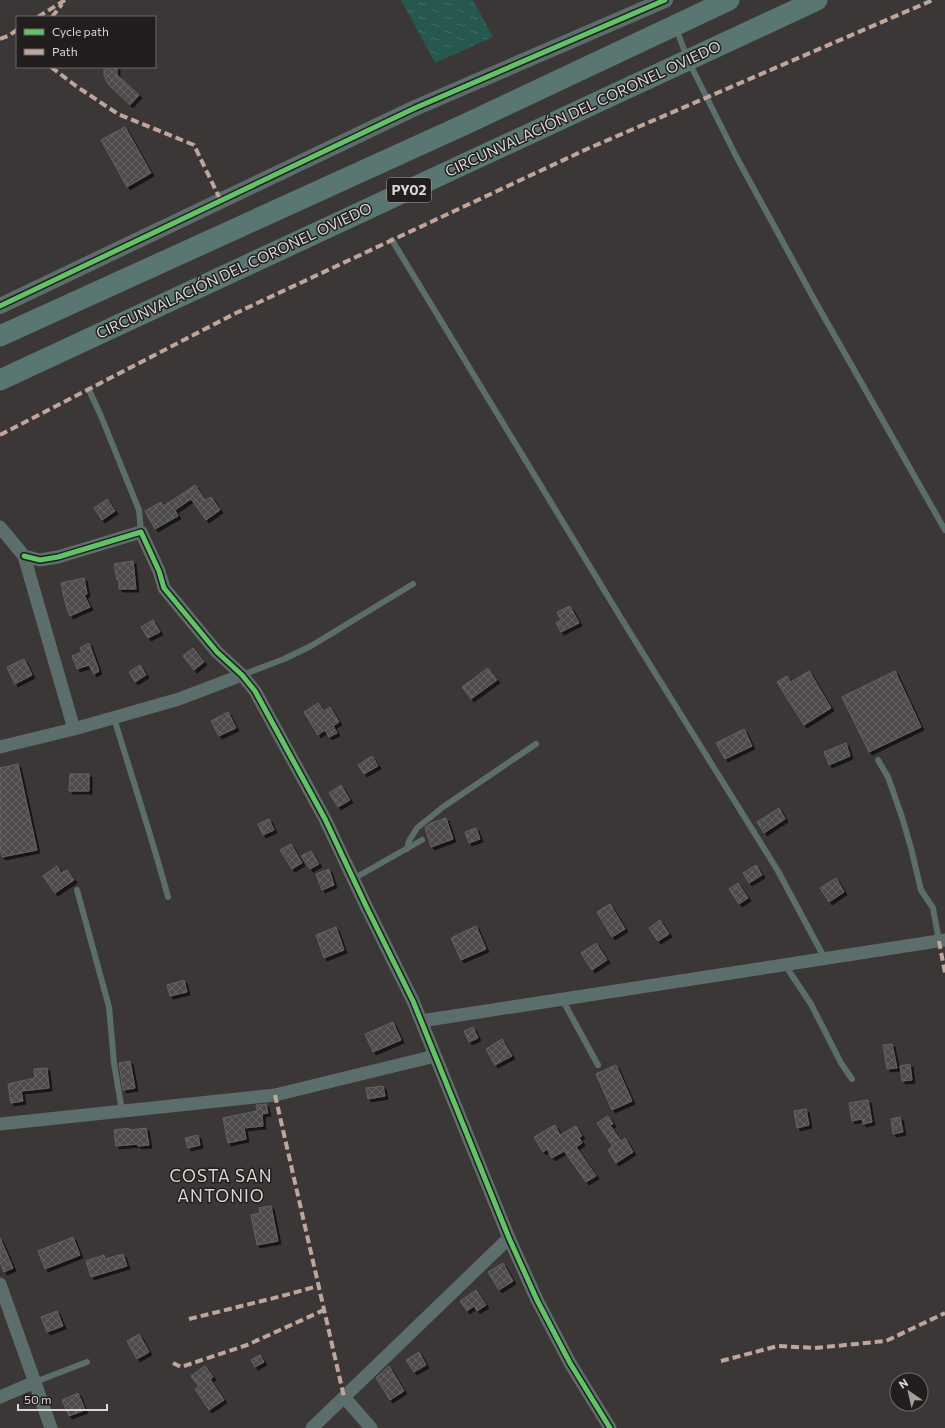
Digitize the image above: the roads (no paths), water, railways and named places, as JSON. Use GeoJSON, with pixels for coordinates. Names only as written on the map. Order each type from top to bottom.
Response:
{"type":"FeatureCollection","features":[{"type":"Feature","properties":{"kind":"highway","name":"PY02"},"geometry":{"type":"LineString","coordinates":[[0,336],[468,123],[729,0]]}},
{"type":"Feature","properties":{"kind":"highway","name":"CIRCUNVALACIÓN DEL CORONEL OVIEDO"},"geometry":{"type":"LineString","coordinates":[[0,380],[817,0]]}},
{"type":"Feature","properties":{"kind":"street"},"geometry":{"type":"LineString","coordinates":[[0,306],[415,108],[665,0]]}},
{"type":"Feature","properties":{"kind":"street"},"geometry":{"type":"LineString","coordinates":[[0,527],[24,556],[74,729]]}},
{"type":"Feature","properties":{"kind":"street"},"geometry":{"type":"LineString","coordinates":[[24,556],[40,560],[58,557],[141,532],[159,571],[164,588],[217,652],[256,691],[325,819],[413,1001],[508,1238],[570,1363],[610,1428]]}},
{"type":"Feature","properties":{"kind":"street"},"geometry":{"type":"LineString","coordinates":[[0,747],[114,718],[179,698],[242,676]]}},
{"type":"Feature","properties":{"kind":"street"},"geometry":{"type":"LineString","coordinates":[[421,1021],[942,941]]}},
{"type":"Feature","properties":{"kind":"street"},"geometry":{"type":"LineString","coordinates":[[0,1124],[275,1095],[435,1056]]}},
{"type":"Feature","properties":{"kind":"street"},"geometry":{"type":"LineString","coordinates":[[312,1428],[508,1238]]}},
{"type":"Feature","properties":{"kind":"street"},"geometry":{"type":"LineString","coordinates":[[0,1284],[3,1305],[51,1428]]}},
{"type":"Feature","properties":{"kind":"street"},"geometry":{"type":"LineString","coordinates":[[0,1397],[34,1382]]}},
{"type":"Feature","properties":{"kind":"street"},"geometry":{"type":"LineString","coordinates":[[344,1397],[371,1428]]}},
{"type":"Feature","properties":{"kind":"lane"},"geometry":{"type":"LineString","coordinates":[[675,25],[688,60],[737,158],[815,301],[945,530]]}},
{"type":"Feature","properties":{"kind":"lane"},"geometry":{"type":"LineString","coordinates":[[392,240],[621,618],[778,871],[825,959]]}},
{"type":"Feature","properties":{"kind":"lane"},"geometry":{"type":"LineString","coordinates":[[89,390],[139,510],[141,532]]}},
{"type":"Feature","properties":{"kind":"lane"},"geometry":{"type":"LineString","coordinates":[[242,676],[311,646],[413,584]]}},
{"type":"Feature","properties":{"kind":"lane"},"geometry":{"type":"LineString","coordinates":[[114,718],[134,786],[148,824],[168,897]]}},
{"type":"Feature","properties":{"kind":"lane"},"geometry":{"type":"LineString","coordinates":[[407,849],[409,841],[417,828],[443,807],[536,744]]}},
{"type":"Feature","properties":{"kind":"lane"},"geometry":{"type":"LineString","coordinates":[[878,760],[888,777],[902,817],[921,890],[933,908],[942,941]]}},
{"type":"Feature","properties":{"kind":"lane"},"geometry":{"type":"LineString","coordinates":[[353,879],[422,840]]}},
{"type":"Feature","properties":{"kind":"lane"},"geometry":{"type":"LineString","coordinates":[[77,890],[110,1008],[114,1064],[122,1111]]}},
{"type":"Feature","properties":{"kind":"lane"},"geometry":{"type":"LineString","coordinates":[[785,965],[811,1004],[841,1063],[852,1079]]}},
{"type":"Feature","properties":{"kind":"lane"},"geometry":{"type":"LineString","coordinates":[[562,999],[598,1065]]}},
{"type":"Feature","properties":{"kind":"lane"},"geometry":{"type":"LineString","coordinates":[[34,1382],[87,1362]]}},
{"type":"Feature","properties":{"kind":"water"},"geometry":{"type":"Polygon","coordinates":[[[401,0],[473,0],[493,37],[435,63],[401,0]]]}},
{"type":"Feature","properties":{"kind":"district","name":"COSTA SAN ANTONIO"},"geometry":{"type":"Point","coordinates":[221,1186]}}]}
